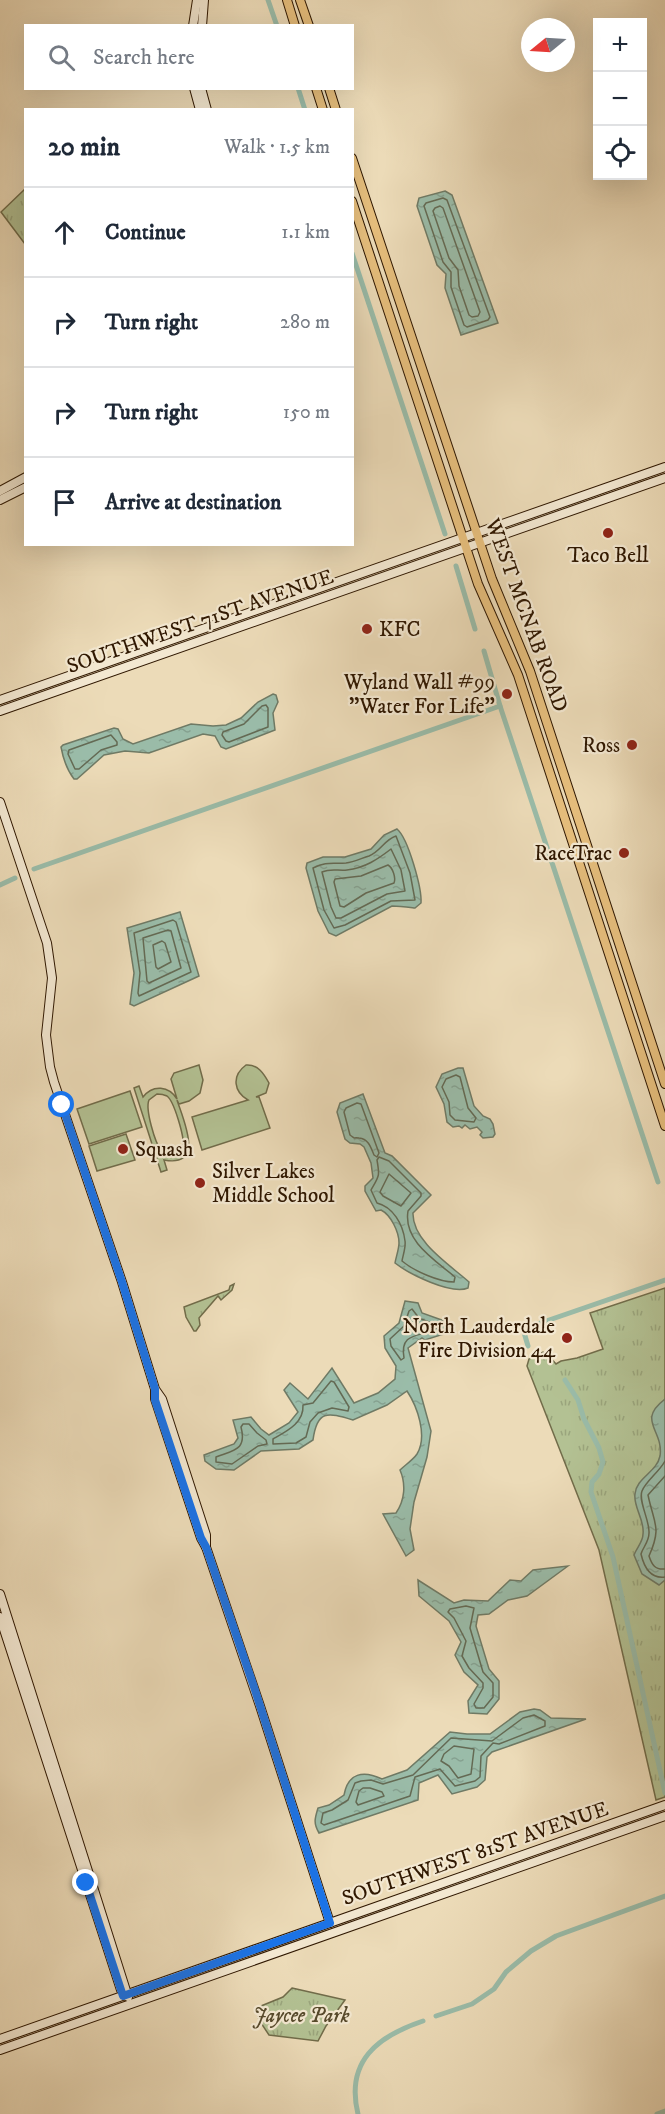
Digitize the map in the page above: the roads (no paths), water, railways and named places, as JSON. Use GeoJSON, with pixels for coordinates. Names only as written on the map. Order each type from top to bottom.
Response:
{"type":"FeatureCollection","features":[{"type":"Feature","properties":{"kind":"main road"},"geometry":{"type":"LineString","coordinates":[[287,0],[294,24]]}},
{"type":"Feature","properties":{"kind":"main road"},"geometry":{"type":"LineString","coordinates":[[300,0],[308,24]]}},
{"type":"Feature","properties":{"kind":"main road"},"geometry":{"type":"LineString","coordinates":[[317,90],[321,108]]}},
{"type":"Feature","properties":{"kind":"main road"},"geometry":{"type":"LineString","coordinates":[[330,90],[335,108]]}},
{"type":"Feature","properties":{"kind":"main road","name":"WEST MCNAB ROAD"},"geometry":{"type":"LineString","coordinates":[[354,164],[492,579],[530,671],[665,1084]]}},
{"type":"Feature","properties":{"kind":"main road","name":"WEST MCNAB ROAD"},"geometry":{"type":"LineString","coordinates":[[354,207],[478,584],[518,675],[665,1126]]}},
{"type":"Feature","properties":{"kind":"street"},"geometry":{"type":"LineString","coordinates":[[194,24],[197,0]]}},
{"type":"Feature","properties":{"kind":"street"},"geometry":{"type":"LineString","coordinates":[[202,24],[204,0]]}},
{"type":"Feature","properties":{"kind":"street"},"geometry":{"type":"LineString","coordinates":[[195,90],[199,108]]}},
{"type":"Feature","properties":{"kind":"street"},"geometry":{"type":"LineString","coordinates":[[202,90],[206,108]]}},
{"type":"Feature","properties":{"kind":"street","name":"SOUTHWEST 71ST AVENUE"},"geometry":{"type":"LineString","coordinates":[[0,699],[665,467]]}},
{"type":"Feature","properties":{"kind":"street"},"geometry":{"type":"LineString","coordinates":[[0,491],[24,478]]}},
{"type":"Feature","properties":{"kind":"street","name":"SOUTHWEST 71ST AVENUE"},"geometry":{"type":"LineString","coordinates":[[0,711],[665,478]]}},
{"type":"Feature","properties":{"kind":"street"},"geometry":{"type":"LineString","coordinates":[[0,500],[24,488]]}},
{"type":"Feature","properties":{"kind":"street"},"geometry":{"type":"LineString","coordinates":[[306,604],[313,595],[358,579],[369,570]]}},
{"type":"Feature","properties":{"kind":"street"},"geometry":{"type":"LineString","coordinates":[[212,636],[220,631],[294,605],[302,593]]}},
{"type":"Feature","properties":{"kind":"street"},"geometry":{"type":"LineString","coordinates":[[80,682],[93,667]]}},
{"type":"Feature","properties":{"kind":"street"},"geometry":{"type":"LineString","coordinates":[[58,690],[68,684],[76,673]]}},
{"type":"Feature","properties":{"kind":"street"},"geometry":{"type":"LineString","coordinates":[[0,802],[51,959],[52,978],[46,1035],[52,1074],[155,1389],[155,1400],[330,1923]]}},
{"type":"Feature","properties":{"kind":"street"},"geometry":{"type":"LineString","coordinates":[[0,1594],[125,1995]]}},
{"type":"Feature","properties":{"kind":"street"},"geometry":{"type":"LineString","coordinates":[[0,1617],[129,2004]]}},
{"type":"Feature","properties":{"kind":"street","name":"SOUTHWEST 81ST AVENUE"},"geometry":{"type":"LineString","coordinates":[[0,2039],[665,1805]]}},
{"type":"Feature","properties":{"kind":"street","name":"SOUTHWEST 81ST AVENUE"},"geometry":{"type":"LineString","coordinates":[[0,2050],[665,1816]]}},
{"type":"Feature","properties":{"kind":"water"},"geometry":{"type":"Polygon","coordinates":[[[445,191],[452,195],[498,323],[461,335],[445,288],[446,274],[437,265],[417,206],[419,198],[445,191]]]}},
{"type":"Feature","properties":{"kind":"water"},"geometry":{"type":"Polygon","coordinates":[[[273,694],[276,695],[278,702],[273,713],[275,730],[226,749],[221,747],[215,736],[203,734],[149,753],[125,751],[104,755],[77,779],[74,779],[64,760],[61,747],[63,745],[114,728],[118,729],[123,739],[133,744],[191,724],[226,725],[241,718],[258,702],[273,694]]]}},
{"type":"Feature","properties":{"kind":"water"},"geometry":{"type":"Polygon","coordinates":[[[397,829],[406,842],[414,864],[421,903],[415,908],[392,906],[336,936],[329,933],[318,911],[306,868],[307,863],[323,857],[345,857],[371,849],[384,835],[397,829]]]}},
{"type":"Feature","properties":{"kind":"water"},"geometry":{"type":"Polygon","coordinates":[[[180,912],[199,976],[134,1006],[130,1004],[134,973],[127,928],[180,912]]]}},
{"type":"Feature","properties":{"kind":"water"},"geometry":{"type":"Polygon","coordinates":[[[463,1068],[474,1106],[493,1124],[495,1134],[493,1137],[483,1138],[480,1135],[482,1132],[477,1127],[470,1129],[465,1125],[462,1128],[453,1127],[447,1122],[444,1104],[436,1087],[442,1074],[463,1068]]]}},
{"type":"Feature","properties":{"kind":"water"},"geometry":{"type":"Polygon","coordinates":[[[363,1094],[385,1153],[392,1156],[431,1195],[413,1213],[414,1223],[419,1233],[434,1252],[469,1282],[468,1288],[451,1289],[441,1286],[410,1273],[395,1263],[399,1248],[396,1229],[385,1212],[376,1211],[365,1191],[365,1186],[373,1178],[371,1163],[364,1147],[345,1139],[337,1112],[340,1103],[363,1094]]]}},
{"type":"Feature","properties":{"kind":"water"},"geometry":{"type":"Polygon","coordinates":[[[405,1301],[418,1303],[422,1313],[450,1323],[444,1334],[425,1340],[422,1338],[408,1348],[431,1431],[410,1529],[414,1550],[406,1556],[383,1514],[396,1513],[399,1508],[404,1492],[400,1470],[417,1454],[420,1447],[420,1421],[407,1391],[387,1405],[353,1420],[330,1415],[321,1418],[317,1423],[313,1440],[299,1449],[261,1451],[234,1470],[216,1469],[205,1461],[204,1455],[234,1444],[238,1438],[233,1420],[251,1417],[269,1435],[289,1423],[298,1412],[284,1390],[290,1383],[308,1399],[332,1368],[354,1403],[378,1393],[395,1379],[396,1366],[385,1348],[384,1336],[399,1323],[405,1301]]]}},
{"type":"Feature","properties":{"kind":"water"},"geometry":{"type":"Polygon","coordinates":[[[665,1399],[665,1580],[659,1585],[642,1574],[634,1555],[642,1540],[643,1529],[635,1494],[636,1488],[658,1462],[660,1456],[660,1447],[652,1420],[657,1407],[665,1399]]]}},
{"type":"Feature","properties":{"kind":"water"},"geometry":{"type":"Polygon","coordinates":[[[568,1566],[527,1596],[508,1600],[489,1614],[478,1615],[476,1626],[489,1669],[499,1681],[499,1699],[487,1714],[469,1713],[468,1701],[478,1685],[464,1672],[455,1655],[461,1642],[449,1621],[419,1596],[418,1580],[454,1603],[464,1600],[488,1601],[510,1580],[521,1581],[533,1570],[568,1566]]]}},
{"type":"Feature","properties":{"kind":"water"},"geometry":{"type":"Polygon","coordinates":[[[540,1710],[551,1718],[586,1719],[492,1752],[487,1757],[485,1780],[477,1787],[452,1794],[438,1775],[419,1783],[418,1800],[319,1833],[315,1820],[318,1808],[329,1805],[344,1795],[349,1782],[357,1775],[363,1774],[382,1779],[407,1770],[450,1732],[490,1734],[520,1712],[540,1710]]]}},
{"type":"Feature","properties":{"kind":"waterway"},"geometry":{"type":"LineString","coordinates":[[268,0],[276,24]]}},
{"type":"Feature","properties":{"kind":"waterway"},"geometry":{"type":"LineString","coordinates":[[299,90],[304,108]]}},
{"type":"Feature","properties":{"kind":"waterway"},"geometry":{"type":"LineString","coordinates":[[354,259],[445,534]]}},
{"type":"Feature","properties":{"kind":"waterway"},"geometry":{"type":"LineString","coordinates":[[456,566],[475,629]]}},
{"type":"Feature","properties":{"kind":"waterway"},"geometry":{"type":"LineString","coordinates":[[484,651],[500,706],[658,1182]]}},
{"type":"Feature","properties":{"kind":"waterway"},"geometry":{"type":"LineString","coordinates":[[34,869],[500,706]]}},
{"type":"Feature","properties":{"kind":"waterway"},"geometry":{"type":"LineString","coordinates":[[0,885],[15,878]]}},
{"type":"Feature","properties":{"kind":"waterway"},"geometry":{"type":"LineString","coordinates":[[528,1346],[523,1329],[665,1280]]}},
{"type":"Feature","properties":{"kind":"waterway"},"geometry":{"type":"LineString","coordinates":[[565,1380],[578,1400],[603,1462],[599,1474],[592,1482],[591,1492],[613,1557],[665,1793]]}},
{"type":"Feature","properties":{"kind":"waterway"},"geometry":{"type":"LineString","coordinates":[[436,2016],[472,2004],[494,1989],[506,1972],[531,1951],[556,1936],[665,1896]]}},
{"type":"Feature","properties":{"kind":"waterway"},"geometry":{"type":"LineString","coordinates":[[358,2114],[355,2095],[356,2079],[369,2053],[392,2034],[423,2021]]}},
{"type":"Feature","properties":{"kind":"waterway"},"geometry":{"type":"LineString","coordinates":[[657,2114],[665,2111]]}},
{"type":"Feature","properties":{"kind":"place","name":"Taco Bell"},"geometry":{"type":"Point","coordinates":[608,533]}},
{"type":"Feature","properties":{"kind":"place","name":"KFC"},"geometry":{"type":"Point","coordinates":[367,629]}},
{"type":"Feature","properties":{"kind":"place","name":"Wyland Wall #99 \"Water For Life\""},"geometry":{"type":"Point","coordinates":[507,694]}},
{"type":"Feature","properties":{"kind":"place","name":"Ross"},"geometry":{"type":"Point","coordinates":[632,745]}},
{"type":"Feature","properties":{"kind":"place","name":"RaceTrac"},"geometry":{"type":"Point","coordinates":[624,853]}},
{"type":"Feature","properties":{"kind":"place","name":"Squash"},"geometry":{"type":"Point","coordinates":[123,1149]}},
{"type":"Feature","properties":{"kind":"place","name":"Silver Lakes Middle School"},"geometry":{"type":"Point","coordinates":[200,1183]}},
{"type":"Feature","properties":{"kind":"place","name":"North Lauderdale Fire Division 44"},"geometry":{"type":"Point","coordinates":[567,1338]}},
{"type":"Feature","properties":{"kind":"park label","name":"Jaycee Park"},"geometry":{"type":"Point","coordinates":[301,2015]}}]}
